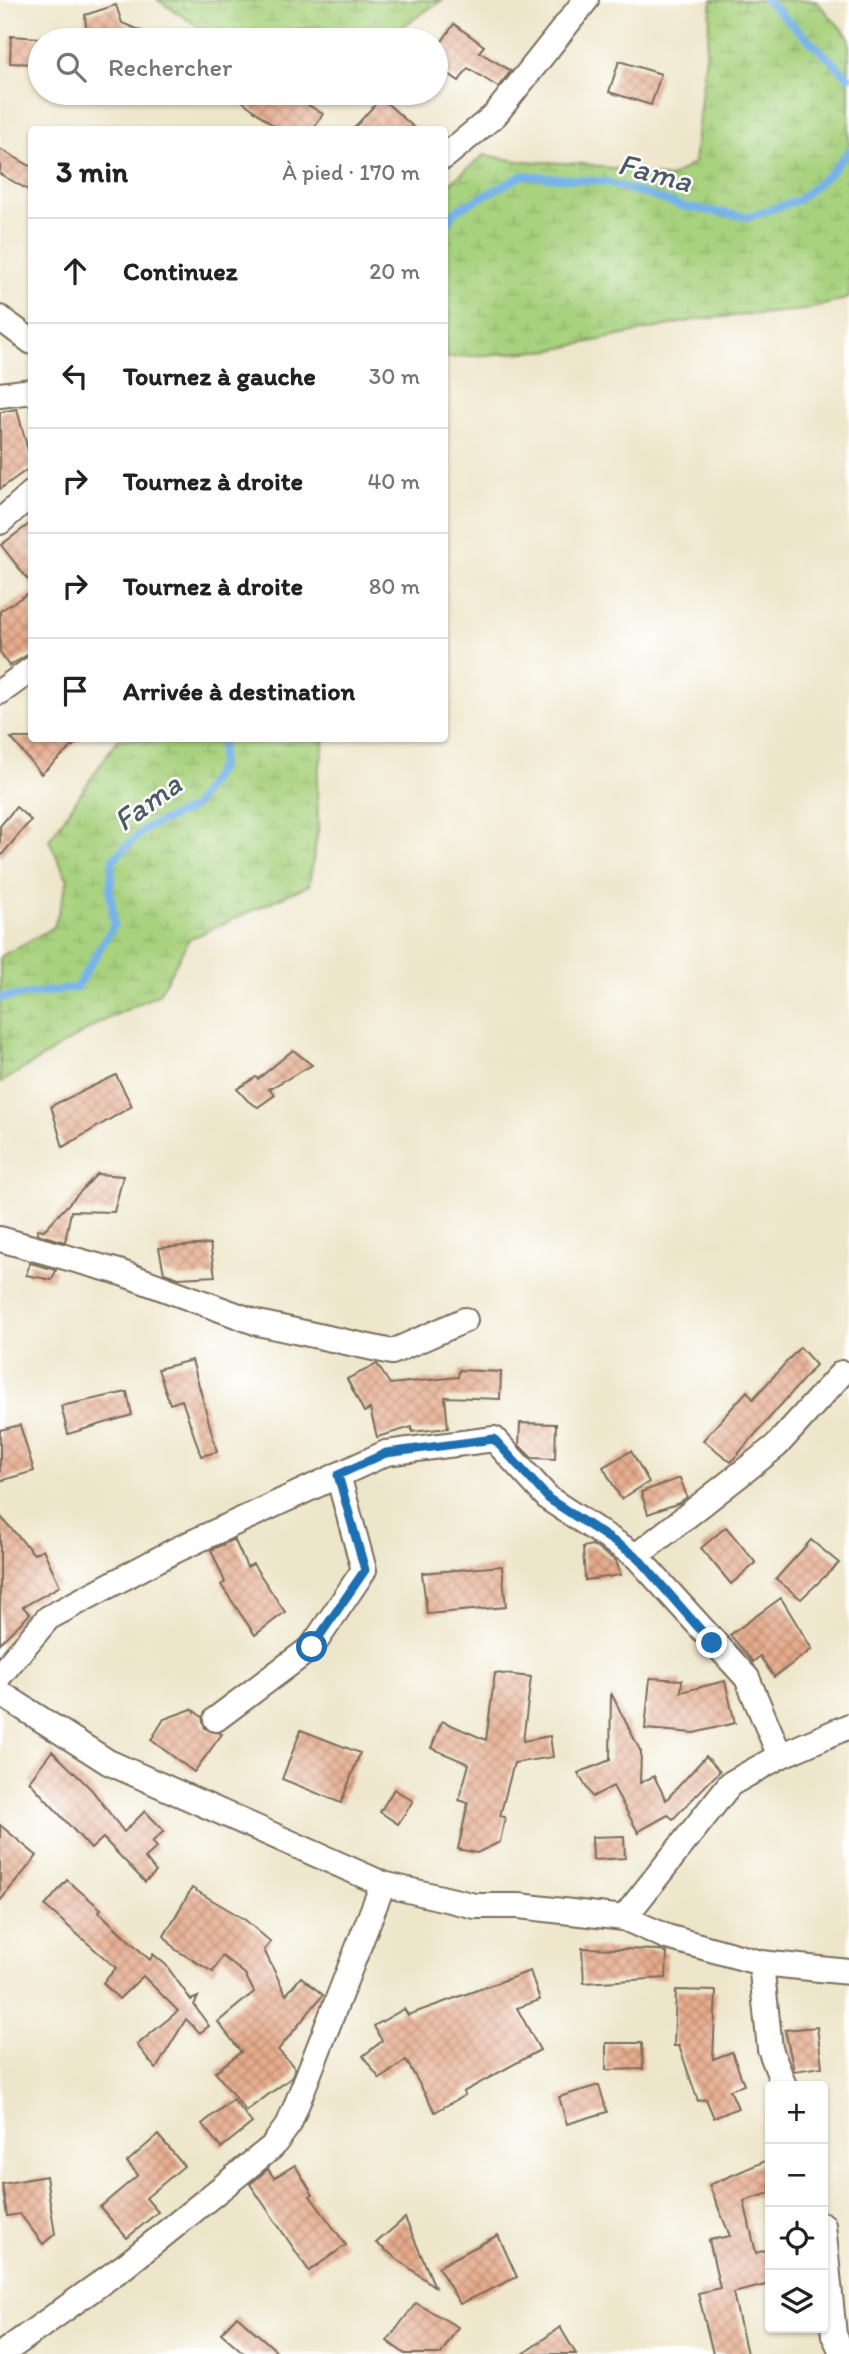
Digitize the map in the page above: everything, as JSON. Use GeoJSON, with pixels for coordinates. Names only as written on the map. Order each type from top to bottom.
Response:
{"type":"FeatureCollection","features":[{"type":"Feature","properties":{"kind":"street"},"geometry":{"type":"LineString","coordinates":[[448,154],[495,116],[586,0]]}},
{"type":"Feature","properties":{"kind":"street"},"geometry":{"type":"LineString","coordinates":[[0,318],[28,339]]}},
{"type":"Feature","properties":{"kind":"street"},"geometry":{"type":"LineString","coordinates":[[0,396],[28,392]]}},
{"type":"Feature","properties":{"kind":"street"},"geometry":{"type":"LineString","coordinates":[[0,522],[28,497]]}},
{"type":"Feature","properties":{"kind":"street"},"geometry":{"type":"LineString","coordinates":[[0,692],[28,672]]}},
{"type":"Feature","properties":{"kind":"street"},"geometry":{"type":"LineString","coordinates":[[0,1239],[119,1272],[258,1323],[392,1352],[465,1320]]}},
{"type":"Feature","properties":{"kind":"street"},"geometry":{"type":"LineString","coordinates":[[636,1556],[776,1446],[842,1373]]}},
{"type":"Feature","properties":{"kind":"street"},"geometry":{"type":"LineString","coordinates":[[0,1675],[48,1618],[174,1551],[386,1453],[494,1439],[549,1499],[636,1556],[747,1678],[780,1756]]}},
{"type":"Feature","properties":{"kind":"street"},"geometry":{"type":"LineString","coordinates":[[216,1719],[312,1647],[365,1570],[338,1475]]}},
{"type":"Feature","properties":{"kind":"street"},"geometry":{"type":"LineString","coordinates":[[0,1693],[108,1762],[383,1884],[475,1906],[519,1906],[624,1918],[667,1937],[761,1963],[849,1972]]}},
{"type":"Feature","properties":{"kind":"street"},"geometry":{"type":"LineString","coordinates":[[624,1918],[730,1784],[780,1756],[849,1727]]}},
{"type":"Feature","properties":{"kind":"street"},"geometry":{"type":"LineString","coordinates":[[3,2353],[126,2265],[272,2147],[289,2124],[383,1884]]}},
{"type":"Feature","properties":{"kind":"street"},"geometry":{"type":"LineString","coordinates":[[761,1963],[771,2049],[782,2081]]}},
{"type":"Feature","properties":{"kind":"street"},"geometry":{"type":"LineString","coordinates":[[828,2270],[834,2335],[843,2354]]}},
{"type":"Feature","properties":{"kind":"green space"},"geometry":{"type":"Polygon","coordinates":[[[158,0],[442,0],[401,28],[201,28],[158,0]]]}},
{"type":"Feature","properties":{"kind":"green space"},"geometry":{"type":"Polygon","coordinates":[[[712,0],[815,0],[849,37],[849,298],[805,310],[699,319],[552,350],[448,358],[448,185],[484,155],[519,161],[587,164],[669,178],[694,163],[712,0]]]}},
{"type":"Feature","properties":{"kind":"green space"},"geometry":{"type":"Polygon","coordinates":[[[116,742],[324,742],[317,780],[318,829],[309,885],[189,939],[159,994],[101,1022],[0,1083],[0,957],[54,927],[68,880],[49,840],[116,742]]]}},
{"type":"Feature","properties":{"kind":"building"},"geometry":{"type":"Polygon","coordinates":[[[116,5],[122,23],[134,28],[86,28],[85,15],[116,5]]]}},
{"type":"Feature","properties":{"kind":"building"},"geometry":{"type":"Polygon","coordinates":[[[454,24],[484,46],[479,52],[511,71],[498,87],[468,68],[459,81],[448,73],[448,33],[454,24]]]}},
{"type":"Feature","properties":{"kind":"building"},"geometry":{"type":"Polygon","coordinates":[[[11,36],[28,37],[28,64],[10,63],[11,36]]]}},
{"type":"Feature","properties":{"kind":"building"},"geometry":{"type":"Polygon","coordinates":[[[619,61],[661,74],[651,105],[609,92],[619,61]]]}},
{"type":"Feature","properties":{"kind":"building"},"geometry":{"type":"Polygon","coordinates":[[[247,105],[308,105],[323,114],[316,126],[274,126],[247,105]]]}},
{"type":"Feature","properties":{"kind":"building"},"geometry":{"type":"Polygon","coordinates":[[[375,105],[389,105],[412,126],[356,126],[375,105]]]}},
{"type":"Feature","properties":{"kind":"building"},"geometry":{"type":"Polygon","coordinates":[[[0,149],[28,165],[28,190],[0,174],[0,149]]]}},
{"type":"Feature","properties":{"kind":"building"},"geometry":{"type":"Polygon","coordinates":[[[17,409],[28,451],[28,469],[0,489],[0,412],[17,409]]]}},
{"type":"Feature","properties":{"kind":"building"},"geometry":{"type":"Polygon","coordinates":[[[28,525],[28,580],[1,545],[28,525]]]}},
{"type":"Feature","properties":{"kind":"building"},"geometry":{"type":"Polygon","coordinates":[[[28,594],[28,654],[9,666],[0,652],[0,611],[28,594]]]}},
{"type":"Feature","properties":{"kind":"building"},"geometry":{"type":"Polygon","coordinates":[[[11,738],[28,738],[28,742],[77,742],[41,774],[11,738]]]}},
{"type":"Feature","properties":{"kind":"building"},"geometry":{"type":"Polygon","coordinates":[[[16,807],[31,820],[0,857],[0,826],[16,807]]]}},
{"type":"Feature","properties":{"kind":"building"},"geometry":{"type":"Polygon","coordinates":[[[293,1050],[312,1065],[269,1089],[275,1095],[258,1107],[237,1089],[256,1077],[258,1079],[293,1050]]]}},
{"type":"Feature","properties":{"kind":"building"},"geometry":{"type":"Polygon","coordinates":[[[116,1075],[132,1106],[63,1147],[51,1106],[116,1075]]]}},
{"type":"Feature","properties":{"kind":"building"},"geometry":{"type":"Polygon","coordinates":[[[97,1174],[123,1176],[114,1212],[71,1211],[65,1242],[37,1234],[37,1229],[44,1230],[97,1174]]]}},
{"type":"Feature","properties":{"kind":"building"},"geometry":{"type":"Polygon","coordinates":[[[210,1244],[215,1276],[179,1278],[164,1273],[159,1248],[210,1244]]]}},
{"type":"Feature","properties":{"kind":"building"},"geometry":{"type":"Polygon","coordinates":[[[30,1263],[56,1270],[52,1280],[26,1275],[30,1263]]]}},
{"type":"Feature","properties":{"kind":"building"},"geometry":{"type":"Polygon","coordinates":[[[800,1347],[816,1365],[731,1462],[703,1440],[747,1391],[753,1399],[800,1347]]]}},
{"type":"Feature","properties":{"kind":"building"},"geometry":{"type":"Polygon","coordinates":[[[192,1360],[217,1452],[201,1456],[182,1400],[170,1404],[158,1369],[192,1360]]]}},
{"type":"Feature","properties":{"kind":"building"},"geometry":{"type":"Polygon","coordinates":[[[377,1364],[390,1384],[458,1377],[459,1370],[501,1372],[500,1399],[445,1397],[448,1428],[412,1432],[412,1427],[377,1437],[370,1409],[364,1412],[347,1379],[377,1364]]]}},
{"type":"Feature","properties":{"kind":"building"},"geometry":{"type":"Polygon","coordinates":[[[127,1392],[132,1415],[68,1434],[61,1406],[127,1392]]]}},
{"type":"Feature","properties":{"kind":"building"},"geometry":{"type":"Polygon","coordinates":[[[520,1423],[556,1424],[555,1459],[532,1458],[519,1445],[520,1423]]]}},
{"type":"Feature","properties":{"kind":"building"},"geometry":{"type":"Polygon","coordinates":[[[20,1425],[34,1471],[0,1481],[0,1430],[20,1425]]]}},
{"type":"Feature","properties":{"kind":"building"},"geometry":{"type":"Polygon","coordinates":[[[631,1451],[649,1482],[621,1499],[603,1467],[631,1451]]]}},
{"type":"Feature","properties":{"kind":"building"},"geometry":{"type":"Polygon","coordinates":[[[680,1478],[687,1497],[679,1503],[648,1514],[641,1492],[680,1478]]]}},
{"type":"Feature","properties":{"kind":"building"},"geometry":{"type":"Polygon","coordinates":[[[0,1516],[34,1554],[43,1549],[60,1586],[23,1607],[30,1614],[0,1643],[0,1516]]]}},
{"type":"Feature","properties":{"kind":"building"},"geometry":{"type":"Polygon","coordinates":[[[726,1527],[756,1563],[731,1584],[701,1548],[726,1527]]]}},
{"type":"Feature","properties":{"kind":"building"},"geometry":{"type":"Polygon","coordinates":[[[234,1539],[247,1567],[253,1564],[285,1612],[255,1635],[221,1585],[225,1582],[211,1550],[234,1539]]]}},
{"type":"Feature","properties":{"kind":"building"},"geometry":{"type":"Polygon","coordinates":[[[811,1540],[839,1563],[801,1599],[776,1579],[811,1540]]]}},
{"type":"Feature","properties":{"kind":"building"},"geometry":{"type":"Polygon","coordinates":[[[592,1545],[616,1561],[621,1575],[585,1580],[583,1547],[592,1545]]]}},
{"type":"Feature","properties":{"kind":"building"},"geometry":{"type":"Polygon","coordinates":[[[502,1566],[506,1607],[427,1614],[422,1573],[502,1566]]]}},
{"type":"Feature","properties":{"kind":"building"},"geometry":{"type":"Polygon","coordinates":[[[781,1598],[812,1649],[774,1677],[760,1656],[753,1662],[730,1635],[781,1598]]]}},
{"type":"Feature","properties":{"kind":"building"},"geometry":{"type":"Polygon","coordinates":[[[495,1673],[531,1677],[523,1741],[550,1736],[553,1757],[514,1763],[500,1816],[505,1817],[500,1842],[477,1853],[458,1849],[468,1803],[459,1800],[469,1764],[431,1748],[442,1721],[486,1740],[495,1673]]]}},
{"type":"Feature","properties":{"kind":"building"},"geometry":{"type":"Polygon","coordinates":[[[650,1678],[682,1680],[681,1692],[725,1681],[735,1723],[694,1733],[645,1729],[650,1678]]]}},
{"type":"Feature","properties":{"kind":"building"},"geometry":{"type":"Polygon","coordinates":[[[611,1693],[641,1752],[640,1783],[654,1776],[666,1800],[706,1756],[720,1771],[673,1819],[668,1815],[639,1831],[639,1834],[613,1786],[592,1797],[578,1773],[610,1760],[611,1693]]]}},
{"type":"Feature","properties":{"kind":"building"},"geometry":{"type":"Polygon","coordinates":[[[192,1709],[202,1717],[205,1728],[222,1734],[194,1772],[151,1740],[164,1719],[192,1709]]]}},
{"type":"Feature","properties":{"kind":"building"},"geometry":{"type":"Polygon","coordinates":[[[301,1730],[360,1753],[341,1803],[282,1779],[301,1730]]]}},
{"type":"Feature","properties":{"kind":"building"},"geometry":{"type":"Polygon","coordinates":[[[52,1751],[91,1789],[124,1832],[145,1811],[164,1831],[152,1842],[157,1847],[145,1858],[156,1872],[145,1882],[103,1838],[91,1849],[29,1781],[52,1751]]]}},
{"type":"Feature","properties":{"kind":"building"},"geometry":{"type":"Polygon","coordinates":[[[394,1789],[413,1801],[398,1824],[380,1812],[394,1789]]]}},
{"type":"Feature","properties":{"kind":"building"},"geometry":{"type":"Polygon","coordinates":[[[0,1825],[37,1856],[0,1901],[0,1825]]]}},
{"type":"Feature","properties":{"kind":"building"},"geometry":{"type":"Polygon","coordinates":[[[624,1836],[625,1858],[593,1860],[592,1837],[624,1836]]]}},
{"type":"Feature","properties":{"kind":"building"},"geometry":{"type":"Polygon","coordinates":[[[67,1880],[101,1909],[99,1912],[150,1960],[153,1954],[166,1965],[191,2000],[198,1997],[194,2005],[209,2026],[200,2033],[186,2019],[156,2069],[137,2045],[178,2011],[143,1976],[119,1999],[103,1983],[116,1968],[45,1906],[67,1880]]]}},
{"type":"Feature","properties":{"kind":"building"},"geometry":{"type":"Polygon","coordinates":[[[192,1888],[244,1919],[271,1942],[264,1950],[286,1995],[301,1977],[323,1995],[278,2050],[295,2068],[291,2078],[246,2111],[215,2072],[241,2052],[218,2022],[254,1992],[245,1974],[222,1956],[213,1972],[176,1950],[164,1936],[192,1888]]]}},
{"type":"Feature","properties":{"kind":"building"},"geometry":{"type":"Polygon","coordinates":[[[582,1948],[659,1950],[667,1953],[666,1978],[584,1983],[582,1948]]]}},
{"type":"Feature","properties":{"kind":"building"},"geometry":{"type":"Polygon","coordinates":[[[530,1971],[540,2000],[517,2008],[540,2050],[463,2092],[465,2095],[435,2112],[406,2060],[380,2079],[363,2056],[382,2041],[374,2026],[404,2009],[408,2015],[530,1971]]]}},
{"type":"Feature","properties":{"kind":"building"},"geometry":{"type":"Polygon","coordinates":[[[676,1990],[716,1991],[713,2059],[732,2052],[744,2085],[730,2090],[738,2108],[714,2118],[706,2099],[698,2101],[679,2046],[674,2046],[676,1990]]]}},
{"type":"Feature","properties":{"kind":"building"},"geometry":{"type":"Polygon","coordinates":[[[817,2027],[822,2067],[794,2071],[785,2030],[817,2027]]]}},
{"type":"Feature","properties":{"kind":"building"},"geometry":{"type":"Polygon","coordinates":[[[606,2043],[642,2043],[643,2069],[606,2070],[606,2043]]]}},
{"type":"Feature","properties":{"kind":"building"},"geometry":{"type":"Polygon","coordinates":[[[599,2085],[607,2112],[567,2124],[559,2097],[599,2085]]]}},
{"type":"Feature","properties":{"kind":"building"},"geometry":{"type":"Polygon","coordinates":[[[233,2099],[252,2123],[221,2148],[202,2124],[233,2099]]]}},
{"type":"Feature","properties":{"kind":"building"},"geometry":{"type":"Polygon","coordinates":[[[158,2135],[184,2166],[146,2198],[158,2212],[127,2238],[100,2207],[138,2175],[127,2162],[158,2135]]]}},
{"type":"Feature","properties":{"kind":"building"},"geometry":{"type":"Polygon","coordinates":[[[765,2161],[765,2195],[744,2201],[756,2253],[765,2250],[765,2285],[733,2293],[747,2354],[713,2354],[698,2293],[720,2288],[709,2240],[730,2236],[709,2185],[765,2161]]]}},
{"type":"Feature","properties":{"kind":"building"},"geometry":{"type":"Polygon","coordinates":[[[295,2165],[313,2195],[310,2196],[346,2245],[309,2271],[250,2184],[268,2169],[274,2178],[295,2165]]]}},
{"type":"Feature","properties":{"kind":"building"},"geometry":{"type":"Polygon","coordinates":[[[46,2176],[55,2234],[43,2244],[20,2214],[7,2216],[2,2184],[46,2176]]]}},
{"type":"Feature","properties":{"kind":"building"},"geometry":{"type":"Polygon","coordinates":[[[405,2218],[435,2287],[376,2243],[405,2218]]]}},
{"type":"Feature","properties":{"kind":"building"},"geometry":{"type":"Polygon","coordinates":[[[498,2235],[517,2277],[460,2304],[438,2267],[498,2235]]]}},
{"type":"Feature","properties":{"kind":"building"},"geometry":{"type":"Polygon","coordinates":[[[416,2303],[458,2327],[441,2354],[405,2354],[387,2341],[416,2303]]]}},
{"type":"Feature","properties":{"kind":"building"},"geometry":{"type":"Polygon","coordinates":[[[237,2316],[280,2354],[245,2354],[221,2333],[237,2316]]]}},
{"type":"Feature","properties":{"kind":"building"},"geometry":{"type":"Polygon","coordinates":[[[560,2327],[576,2354],[523,2354],[560,2327]]]}},
{"type":"Feature","properties":{"kind":"waterway","name":"Fama"},"geometry":{"type":"LineString","coordinates":[[766,0],[849,77]]}},
{"type":"Feature","properties":{"kind":"waterway","name":"Fama"},"geometry":{"type":"LineString","coordinates":[[448,222],[455,211],[523,175],[607,182],[685,207],[749,217],[798,200],[829,174],[849,151]]}},
{"type":"Feature","properties":{"kind":"waterway","name":"Fama"},"geometry":{"type":"LineString","coordinates":[[0,998],[76,988],[114,925],[110,890],[113,859],[146,828],[193,808],[220,767],[223,742]]}},
{"type":"Feature","properties":{"kind":"route"},"geometry":{"type":"LineString","coordinates":[[312,1647],[365,1570],[338,1475],[386,1453],[494,1439],[549,1499],[636,1556],[712,1643]]}}]}
